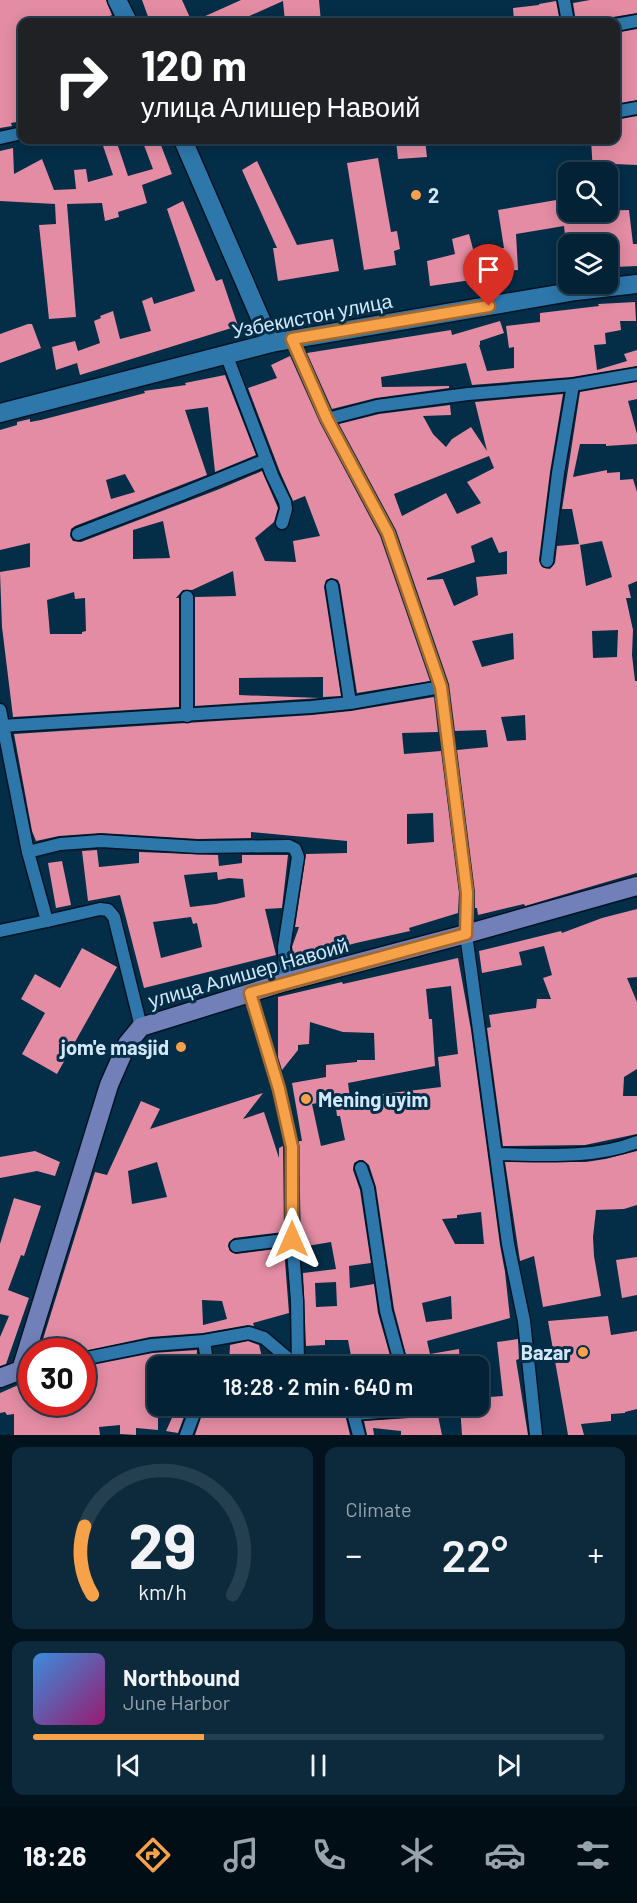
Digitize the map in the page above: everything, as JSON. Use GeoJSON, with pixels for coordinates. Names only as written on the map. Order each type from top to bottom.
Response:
{"type":"FeatureCollection","features":[{"type":"Feature","properties":{"kind":"main road"},"geometry":{"type":"LineString","coordinates":[[117,0],[126,18]]}},
{"type":"Feature","properties":{"kind":"main road"},"geometry":{"type":"LineString","coordinates":[[185,144],[271,343]]}},
{"type":"Feature","properties":{"kind":"main road","name":"Узбекистон улица"},"geometry":{"type":"LineString","coordinates":[[0,413],[271,343],[576,291],[637,284]]}},
{"type":"Feature","properties":{"kind":"main road","name":"улица Алишер Навоий"},"geometry":{"type":"LineString","coordinates":[[35,1338],[109,1085],[127,1044],[141,1027],[285,982],[637,886]]}},
{"type":"Feature","properties":{"kind":"main road","name":"улица Алишер Навоий"},"geometry":{"type":"LineString","coordinates":[[0,1378],[18,1372]]}},
{"type":"Feature","properties":{"kind":"street"},"geometry":{"type":"LineString","coordinates":[[564,0],[567,18]]}},
{"type":"Feature","properties":{"kind":"street"},"geometry":{"type":"LineString","coordinates":[[620,24],[637,21]]}},
{"type":"Feature","properties":{"kind":"street"},"geometry":{"type":"LineString","coordinates":[[620,111],[637,108]]}},
{"type":"Feature","properties":{"kind":"street"},"geometry":{"type":"LineString","coordinates":[[0,138],[18,135]]}},
{"type":"Feature","properties":{"kind":"street"},"geometry":{"type":"LineString","coordinates":[[292,339],[327,419],[388,533],[441,687],[467,893],[466,934],[508,1244],[524,1321],[536,1435]]}},
{"type":"Feature","properties":{"kind":"street"},"geometry":{"type":"LineString","coordinates":[[226,354],[266,460],[285,502],[286,509],[282,523]]}},
{"type":"Feature","properties":{"kind":"street"},"geometry":{"type":"LineString","coordinates":[[327,419],[377,406],[468,394],[573,385],[637,374]]}},
{"type":"Feature","properties":{"kind":"street"},"geometry":{"type":"LineString","coordinates":[[547,561],[558,473],[573,385]]}},
{"type":"Feature","properties":{"kind":"street"},"geometry":{"type":"LineString","coordinates":[[78,534],[266,460]]}},
{"type":"Feature","properties":{"kind":"street"},"geometry":{"type":"LineString","coordinates":[[332,586],[350,703]]}},
{"type":"Feature","properties":{"kind":"street"},"geometry":{"type":"LineString","coordinates":[[187,597],[187,716]]}},
{"type":"Feature","properties":{"kind":"street"},"geometry":{"type":"LineString","coordinates":[[2,726],[187,716],[350,703],[441,687]]}},
{"type":"Feature","properties":{"kind":"street"},"geometry":{"type":"LineString","coordinates":[[0,710],[28,852],[47,921]]}},
{"type":"Feature","properties":{"kind":"street"},"geometry":{"type":"LineString","coordinates":[[28,852],[60,844],[101,841],[198,847],[289,846],[295,849],[298,856],[284,947],[285,982]]}},
{"type":"Feature","properties":{"kind":"street"},"geometry":{"type":"LineString","coordinates":[[0,931],[100,909],[108,910],[114,916],[141,1027]]}},
{"type":"Feature","properties":{"kind":"street"},"geometry":{"type":"LineString","coordinates":[[250,993],[279,1089],[292,1147],[292,1239],[297,1300],[297,1356]]}},
{"type":"Feature","properties":{"kind":"street"},"geometry":{"type":"LineString","coordinates":[[497,1154],[562,1155],[602,1150],[637,1142]]}},
{"type":"Feature","properties":{"kind":"street"},"geometry":{"type":"LineString","coordinates":[[361,1168],[368,1188],[386,1311],[397,1356]]}},
{"type":"Feature","properties":{"kind":"street"},"geometry":{"type":"LineString","coordinates":[[236,1246],[292,1239]]}},
{"type":"Feature","properties":{"kind":"street"},"geometry":{"type":"LineString","coordinates":[[96,1356],[152,1345],[204,1341],[249,1333],[264,1338],[285,1356]]}},
{"type":"Feature","properties":{"kind":"street"},"geometry":{"type":"LineString","coordinates":[[204,1341],[206,1356]]}},
{"type":"Feature","properties":{"kind":"street"},"geometry":{"type":"LineString","coordinates":[[186,1435],[193,1416]]}},
{"type":"Feature","properties":{"kind":"street"},"geometry":{"type":"LineString","coordinates":[[354,1416],[359,1435]]}},
{"type":"Feature","properties":{"kind":"building"},"geometry":{"type":"Polygon","coordinates":[[[0,0],[106,0],[112,15],[105,18],[18,18],[18,122],[11,123],[12,126],[0,128],[0,0]]]}},
{"type":"Feature","properties":{"kind":"building"},"geometry":{"type":"Polygon","coordinates":[[[142,0],[182,0],[190,18],[149,18],[142,0]]]}},
{"type":"Feature","properties":{"kind":"building"},"geometry":{"type":"Polygon","coordinates":[[[241,0],[319,0],[321,18],[285,18],[283,1],[245,18],[201,18],[241,0]]]}},
{"type":"Feature","properties":{"kind":"building"},"geometry":{"type":"Polygon","coordinates":[[[590,0],[637,0],[637,13],[612,18],[575,18],[573,3],[590,0]]]}},
{"type":"Feature","properties":{"kind":"building"},"geometry":{"type":"Polygon","coordinates":[[[556,1],[559,18],[514,18],[513,8],[556,1]]]}},
{"type":"Feature","properties":{"kind":"building"},"geometry":{"type":"Polygon","coordinates":[[[637,29],[637,100],[620,103],[620,75],[622,75],[620,32],[637,29]]]}},
{"type":"Feature","properties":{"kind":"building"},"geometry":{"type":"Polygon","coordinates":[[[637,116],[637,165],[592,162],[591,144],[620,144],[620,119],[637,116]]]}},
{"type":"Feature","properties":{"kind":"building"},"geometry":{"type":"Polygon","coordinates":[[[102,144],[117,144],[128,176],[153,169],[144,144],[161,144],[172,174],[142,185],[147,203],[118,212],[119,217],[105,221],[102,203],[67,204],[76,317],[49,319],[39,225],[56,224],[55,204],[0,201],[0,151],[13,148],[14,174],[42,159],[54,190],[76,189],[74,170],[86,169],[88,182],[113,175],[102,144]]]}},
{"type":"Feature","properties":{"kind":"building"},"geometry":{"type":"Polygon","coordinates":[[[396,144],[425,144],[427,157],[398,159],[396,144]]]}},
{"type":"Feature","properties":{"kind":"building"},"geometry":{"type":"Polygon","coordinates":[[[378,158],[391,232],[397,231],[400,249],[394,251],[396,265],[364,270],[347,163],[378,158]]]}},
{"type":"Feature","properties":{"kind":"building"},"geometry":{"type":"Polygon","coordinates":[[[257,161],[297,245],[333,239],[339,271],[278,281],[273,248],[277,248],[242,170],[257,161]]]}},
{"type":"Feature","properties":{"kind":"building"},"geometry":{"type":"Polygon","coordinates":[[[558,200],[558,222],[618,222],[618,210],[629,210],[633,244],[637,244],[637,266],[618,267],[618,234],[565,234],[564,226],[516,234],[518,270],[491,272],[492,277],[430,286],[427,261],[455,254],[452,239],[469,234],[473,249],[504,248],[498,210],[558,200]]]}},
{"type":"Feature","properties":{"kind":"building"},"geometry":{"type":"Polygon","coordinates":[[[183,201],[216,281],[222,279],[238,326],[80,375],[77,363],[56,370],[52,347],[75,341],[78,351],[100,343],[94,321],[101,318],[100,316],[113,311],[120,339],[151,331],[142,301],[152,297],[154,304],[195,291],[167,209],[183,201]]]}},
{"type":"Feature","properties":{"kind":"building"},"geometry":{"type":"Polygon","coordinates":[[[635,302],[636,321],[620,321],[621,330],[605,333],[606,344],[594,345],[597,370],[627,361],[624,354],[637,350],[637,366],[572,377],[472,385],[466,363],[381,377],[382,387],[449,386],[449,388],[376,398],[332,409],[307,353],[451,330],[452,335],[500,321],[504,333],[480,341],[479,345],[487,371],[514,368],[514,347],[509,348],[506,326],[540,322],[540,313],[599,306],[598,304],[635,302]]]}},
{"type":"Feature","properties":{"kind":"building"},"geometry":{"type":"Polygon","coordinates":[[[32,324],[41,348],[0,363],[0,334],[32,324]]]}},
{"type":"Feature","properties":{"kind":"building"},"geometry":{"type":"Polygon","coordinates":[[[290,356],[320,423],[380,536],[430,681],[357,693],[340,585],[338,580],[331,578],[326,580],[324,587],[341,696],[323,697],[323,677],[239,678],[239,695],[320,698],[195,706],[195,597],[236,596],[233,571],[192,590],[183,590],[176,598],[179,598],[179,707],[13,717],[2,627],[0,572],[30,567],[30,543],[0,550],[0,430],[17,425],[17,422],[30,419],[30,422],[41,420],[145,393],[144,391],[186,385],[185,383],[225,375],[256,455],[215,472],[208,407],[185,410],[207,475],[75,526],[71,529],[70,536],[73,541],[81,542],[262,471],[278,508],[274,522],[255,538],[265,561],[296,562],[293,541],[320,536],[305,496],[293,501],[248,388],[277,378],[271,365],[290,356]],[[125,474],[106,480],[111,499],[135,492],[125,474]],[[163,521],[133,530],[133,559],[170,558],[163,521]],[[74,592],[47,600],[50,634],[82,634],[86,631],[85,598],[75,599],[74,592]]]}},
{"type":"Feature","properties":{"kind":"building"},"geometry":{"type":"Polygon","coordinates":[[[637,382],[637,399],[628,401],[637,434],[637,444],[606,446],[606,444],[580,444],[573,477],[607,470],[607,473],[620,472],[620,480],[633,479],[637,492],[637,581],[628,585],[631,598],[626,598],[633,630],[632,655],[635,681],[637,681],[637,873],[525,906],[524,904],[478,915],[477,908],[475,908],[475,892],[457,750],[488,747],[486,730],[455,731],[449,684],[396,530],[339,424],[379,414],[450,405],[451,415],[423,416],[433,434],[446,447],[452,439],[471,427],[487,451],[475,402],[563,394],[539,560],[542,567],[550,569],[555,563],[557,546],[579,544],[572,509],[562,509],[580,392],[637,382]],[[489,456],[394,494],[402,516],[446,493],[457,514],[481,503],[467,482],[494,468],[489,456]],[[492,537],[471,546],[475,562],[427,578],[427,580],[443,579],[454,606],[478,595],[476,577],[507,574],[507,551],[499,553],[492,537]],[[602,541],[580,545],[586,586],[612,577],[602,541]],[[618,630],[592,631],[593,658],[617,657],[618,630]],[[513,633],[472,641],[482,667],[514,659],[513,633]],[[525,715],[501,717],[507,741],[526,740],[525,715]]]}},
{"type":"Feature","properties":{"kind":"building"},"geometry":{"type":"Polygon","coordinates":[[[434,697],[438,732],[402,733],[404,754],[441,751],[459,893],[458,913],[409,928],[410,931],[295,960],[292,947],[299,927],[295,927],[306,854],[347,853],[347,841],[251,832],[251,838],[198,839],[101,833],[59,836],[36,841],[32,831],[14,734],[351,711],[434,697]],[[433,813],[407,814],[407,844],[434,842],[433,813]]]}},
{"type":"Feature","properties":{"kind":"building"},"geometry":{"type":"Polygon","coordinates":[[[97,850],[99,867],[139,863],[139,852],[218,855],[219,866],[242,863],[242,855],[288,855],[282,908],[265,909],[276,955],[144,988],[120,895],[88,901],[82,851],[97,850]],[[217,872],[184,875],[190,907],[245,897],[243,879],[218,880],[217,872]],[[191,917],[153,922],[161,958],[202,947],[197,923],[193,924],[191,917]]]}},
{"type":"Feature","properties":{"kind":"building"},"geometry":{"type":"Polygon","coordinates":[[[62,861],[71,905],[56,908],[48,863],[62,861]]]}},
{"type":"Feature","properties":{"kind":"building"},"geometry":{"type":"Polygon","coordinates":[[[637,909],[637,977],[627,978],[637,1002],[637,1069],[624,1077],[623,1096],[637,1096],[637,1134],[585,1145],[503,1146],[487,1028],[491,1027],[489,1015],[536,1008],[537,999],[551,999],[543,978],[552,975],[544,946],[519,952],[522,965],[482,973],[479,951],[561,931],[562,933],[602,918],[637,909]]]}},
{"type":"Feature","properties":{"kind":"building"},"geometry":{"type":"Polygon","coordinates":[[[82,948],[117,967],[57,1074],[22,1054],[45,1013],[21,999],[35,974],[60,988],[82,948]]]}},
{"type":"Feature","properties":{"kind":"building"},"geometry":{"type":"Polygon","coordinates":[[[458,958],[471,1030],[510,1318],[427,1341],[430,1354],[459,1349],[459,1356],[406,1356],[394,1309],[376,1187],[369,1165],[363,1160],[354,1163],[353,1170],[360,1190],[371,1263],[349,1266],[350,1288],[374,1284],[378,1313],[390,1356],[351,1356],[348,1340],[325,1340],[325,1345],[306,1346],[303,1273],[336,1269],[331,1242],[301,1247],[299,1141],[302,1141],[292,1083],[326,1077],[326,1065],[357,1062],[357,1060],[375,1060],[374,1033],[343,1032],[310,1022],[309,1044],[298,1045],[298,1050],[282,1070],[278,1057],[278,997],[342,982],[343,984],[458,958]],[[451,986],[426,989],[429,1019],[432,1019],[435,1066],[348,1083],[350,1098],[441,1087],[438,1057],[458,1054],[451,986]],[[335,1100],[312,1104],[321,1146],[345,1140],[340,1116],[337,1116],[335,1100]],[[481,1212],[442,1219],[455,1244],[484,1244],[481,1212]],[[336,1282],[315,1283],[316,1307],[337,1306],[336,1282]],[[451,1296],[422,1303],[426,1322],[452,1319],[451,1296]]]}},
{"type":"Feature","properties":{"kind":"building"},"geometry":{"type":"Polygon","coordinates":[[[263,1093],[243,1119],[264,1112],[279,1158],[279,1148],[283,1146],[284,1232],[234,1238],[228,1246],[230,1251],[236,1254],[284,1248],[289,1313],[253,1323],[254,1326],[150,1337],[96,1348],[96,1338],[43,1338],[95,1172],[107,1175],[141,1101],[160,1109],[150,1129],[263,1093]],[[157,1162],[128,1171],[132,1204],[167,1197],[157,1162]],[[202,1300],[203,1325],[227,1319],[222,1301],[202,1300]]]}},
{"type":"Feature","properties":{"kind":"building"},"geometry":{"type":"Polygon","coordinates":[[[35,1151],[60,1162],[55,1176],[37,1171],[0,1178],[0,1157],[35,1151]]]}},
{"type":"Feature","properties":{"kind":"building"},"geometry":{"type":"Polygon","coordinates":[[[637,1151],[637,1205],[624,1209],[596,1210],[593,1237],[594,1256],[601,1296],[543,1307],[534,1256],[520,1261],[505,1162],[586,1162],[637,1151]]]}},
{"type":"Feature","properties":{"kind":"building"},"geometry":{"type":"Polygon","coordinates":[[[14,1198],[41,1206],[24,1256],[21,1255],[8,1290],[29,1298],[6,1364],[0,1366],[0,1337],[9,1316],[0,1314],[0,1244],[14,1198]]]}},
{"type":"Feature","properties":{"kind":"building"},"geometry":{"type":"Polygon","coordinates":[[[637,1257],[637,1295],[622,1298],[616,1260],[637,1257]]]}},
{"type":"Feature","properties":{"kind":"building","name":"Bazar"},"geometry":{"type":"Polygon","coordinates":[[[608,1316],[611,1335],[637,1331],[637,1409],[611,1414],[611,1421],[581,1424],[584,1435],[568,1435],[548,1321],[608,1316]]]}},
{"type":"Feature","properties":{"kind":"building"},"geometry":{"type":"Polygon","coordinates":[[[518,1339],[519,1359],[516,1360],[528,1435],[462,1435],[461,1416],[489,1416],[489,1397],[503,1396],[497,1342],[518,1339]]]}},
{"type":"Feature","properties":{"kind":"building"},"geometry":{"type":"Polygon","coordinates":[[[248,1341],[259,1345],[262,1356],[229,1356],[230,1345],[248,1341]]]}},
{"type":"Feature","properties":{"kind":"building"},"geometry":{"type":"Polygon","coordinates":[[[197,1350],[197,1356],[147,1356],[147,1416],[158,1416],[158,1430],[136,1428],[136,1435],[120,1434],[120,1425],[99,1427],[100,1435],[14,1435],[14,1414],[0,1413],[0,1393],[18,1385],[18,1416],[96,1416],[96,1364],[153,1353],[197,1350]]]}},
{"type":"Feature","properties":{"kind":"building"},"geometry":{"type":"Polygon","coordinates":[[[173,1416],[184,1416],[178,1433],[166,1431],[173,1416]]]}},
{"type":"Feature","properties":{"kind":"building"},"geometry":{"type":"Polygon","coordinates":[[[202,1416],[345,1416],[350,1435],[195,1435],[202,1416]]]}},
{"type":"Feature","properties":{"kind":"building"},"geometry":{"type":"Polygon","coordinates":[[[438,1416],[442,1435],[401,1435],[401,1431],[373,1428],[374,1435],[367,1435],[364,1421],[438,1416]]]}},
{"type":"Feature","properties":{"kind":"place","name":"2"},"geometry":{"type":"Point","coordinates":[416,195]}},
{"type":"Feature","properties":{"kind":"place","name":"jom'e masjid"},"geometry":{"type":"Point","coordinates":[181,1047]}},
{"type":"Feature","properties":{"kind":"place","name":"Mening uyim"},"geometry":{"type":"Point","coordinates":[306,1099]}},
{"type":"Feature","properties":{"kind":"place","name":"Bazar"},"geometry":{"type":"Point","coordinates":[583,1352]}},
{"type":"Feature","properties":{"kind":"route"},"geometry":{"type":"LineString","coordinates":[[292,1239],[292,1147],[279,1089],[250,993],[466,934],[467,893],[441,687],[388,533],[327,419],[292,339],[489,306]]}}]}
